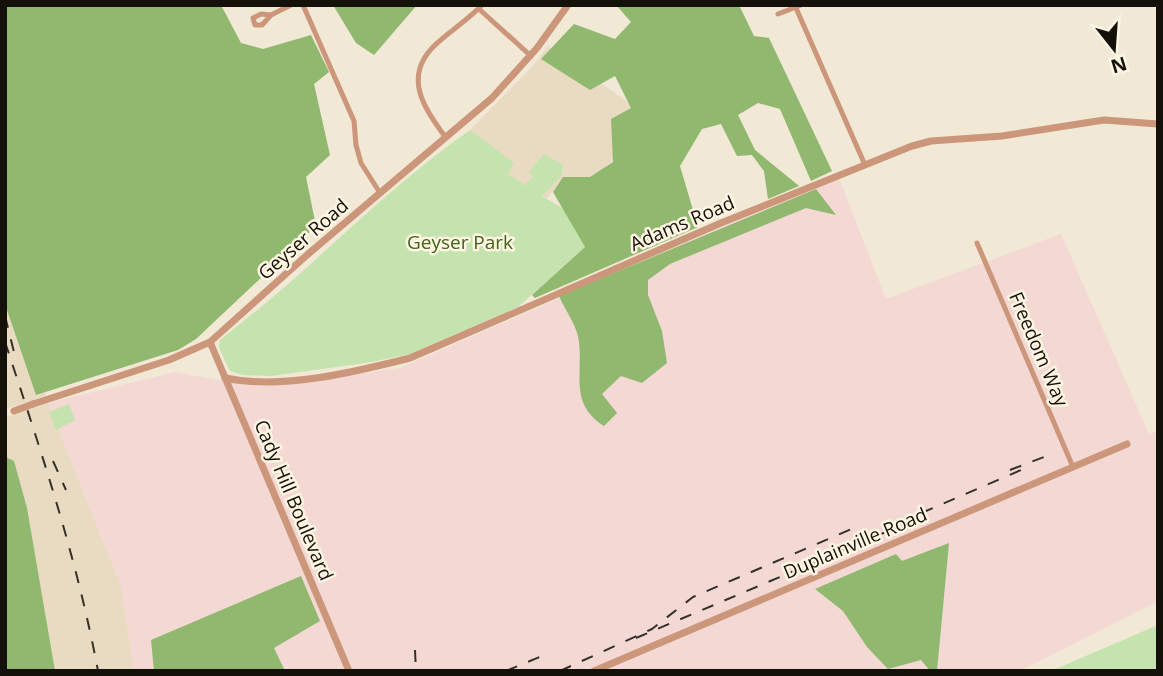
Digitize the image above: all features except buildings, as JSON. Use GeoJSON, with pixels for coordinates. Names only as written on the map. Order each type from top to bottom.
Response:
{"type":"FeatureCollection","features":[{"type":"Feature","properties":{"kind":"street"},"geometry":{"type":"LineString","coordinates":[[271,15],[291,5]]}},
{"type":"Feature","properties":{"kind":"street"},"geometry":{"type":"LineString","coordinates":[[303,5],[354,121],[361,163],[380,193]]}},
{"type":"Feature","properties":{"kind":"street","name":"Geyser Road"},"geometry":{"type":"LineString","coordinates":[[5,414],[169,360],[210,342],[498,92],[531,56],[568,5]]}},
{"type":"Feature","properties":{"kind":"street"},"geometry":{"type":"LineString","coordinates":[[778,14],[798,6],[865,165]]}},
{"type":"Feature","properties":{"kind":"street"},"geometry":{"type":"LineString","coordinates":[[446,138],[422,102],[418,88],[418,74],[433,46],[480,7],[531,56]]}},
{"type":"Feature","properties":{"kind":"street","name":"Adams Road"},"geometry":{"type":"LineString","coordinates":[[225,378],[237,381],[299,379],[374,368],[410,358],[610,271],[912,146],[931,141],[1011,135],[1104,120],[1158,124]]}},
{"type":"Feature","properties":{"kind":"street","name":"Freedom Way"},"geometry":{"type":"LineString","coordinates":[[977,243],[1073,467]]}},
{"type":"Feature","properties":{"kind":"street","name":"Cady Hill Boulevard"},"geometry":{"type":"LineString","coordinates":[[210,342],[349,671]]}},
{"type":"Feature","properties":{"kind":"street","name":"Duplainville Road"},"geometry":{"type":"LineString","coordinates":[[594,671],[1127,444]]}},
{"type":"Feature","properties":{"kind":"shaded area"},"geometry":{"type":"Polygon","coordinates":[[[548,46],[636,108],[616,157],[591,183],[563,179],[547,198],[507,174],[514,164],[470,130],[530,69],[548,46]]]}},
{"type":"Feature","properties":{"kind":"shaded area"},"geometry":{"type":"Polygon","coordinates":[[[838,176],[886,299],[1061,234],[1149,434],[1158,431],[1158,601],[1020,671],[134,671],[121,586],[48,403],[175,372],[246,385],[285,385],[400,368],[838,176]]]}},
{"type":"Feature","properties":{"kind":"shaded area"},"geometry":{"type":"Polygon","coordinates":[[[5,269],[46,396],[6,409],[5,408],[5,269]]]}},
{"type":"Feature","properties":{"kind":"shaded area"},"geometry":{"type":"Polygon","coordinates":[[[48,403],[121,586],[134,671],[38,671],[5,459],[5,417],[48,403]]]}},
{"type":"Feature","properties":{"kind":"green space"},"geometry":{"type":"Polygon","coordinates":[[[5,5],[221,5],[241,43],[263,49],[311,35],[329,72],[314,84],[330,155],[306,177],[316,226],[196,339],[178,350],[36,395],[5,304],[5,5]]]}},
{"type":"Feature","properties":{"kind":"green space"},"geometry":{"type":"Polygon","coordinates":[[[333,5],[417,5],[374,55],[356,43],[333,5]]]}},
{"type":"Feature","properties":{"kind":"green space"},"geometry":{"type":"Polygon","coordinates":[[[616,5],[739,5],[754,36],[769,38],[832,171],[811,181],[780,109],[758,103],[738,115],[755,150],[799,186],[768,199],[764,171],[752,155],[737,156],[721,124],[702,129],[680,166],[698,227],[535,298],[532,295],[585,247],[553,192],[563,177],[590,177],[613,162],[611,119],[631,108],[615,76],[590,90],[541,59],[574,24],[615,39],[631,22],[616,5]]]}},
{"type":"Feature","properties":{"kind":"green space","name":"Geyser Park"},"geometry":{"type":"Polygon","coordinates":[[[470,130],[514,163],[508,174],[527,186],[533,177],[529,172],[544,154],[563,165],[561,176],[542,196],[564,209],[585,247],[518,307],[410,354],[271,376],[243,375],[230,371],[219,348],[220,340],[285,287],[401,183],[470,130]]]}},
{"type":"Feature","properties":{"kind":"green space"},"geometry":{"type":"Polygon","coordinates":[[[816,189],[836,215],[806,208],[670,264],[648,280],[648,295],[662,331],[667,363],[642,383],[621,376],[602,394],[617,413],[604,426],[593,417],[586,408],[580,388],[578,336],[559,296],[816,189]]]}},
{"type":"Feature","properties":{"kind":"green space"},"geometry":{"type":"Polygon","coordinates":[[[69,404],[75,420],[56,430],[49,412],[69,404]]]}},
{"type":"Feature","properties":{"kind":"green space"},"geometry":{"type":"Polygon","coordinates":[[[5,457],[14,461],[27,508],[55,671],[5,671],[5,457]]]}},
{"type":"Feature","properties":{"kind":"green space"},"geometry":{"type":"Polygon","coordinates":[[[949,543],[937,671],[930,671],[921,660],[888,669],[867,647],[843,611],[815,589],[896,554],[902,561],[949,543]]]}},
{"type":"Feature","properties":{"kind":"green space"},"geometry":{"type":"Polygon","coordinates":[[[301,576],[320,621],[274,648],[285,671],[154,671],[151,640],[301,576]]]}},
{"type":"Feature","properties":{"kind":"green space"},"geometry":{"type":"Polygon","coordinates":[[[1158,625],[1158,671],[1051,671],[1158,625]]]}},
{"type":"Feature","properties":{"kind":"railway"},"geometry":{"type":"LineString","coordinates":[[5,316],[14,352]]}},
{"type":"Feature","properties":{"kind":"railway"},"geometry":{"type":"LineString","coordinates":[[5,342],[69,546],[98,671]]}},
{"type":"Feature","properties":{"kind":"railway"},"geometry":{"type":"LineString","coordinates":[[1010,470],[1044,457]]}},
{"type":"Feature","properties":{"kind":"railway"},"geometry":{"type":"LineString","coordinates":[[53,461],[66,490]]}},
{"type":"Feature","properties":{"kind":"railway"},"geometry":{"type":"LineString","coordinates":[[636,638],[886,532],[926,511],[1021,470]]}},
{"type":"Feature","properties":{"kind":"railway"},"geometry":{"type":"LineString","coordinates":[[560,671],[652,629],[693,597],[854,528]]}},
{"type":"Feature","properties":{"kind":"railway"},"geometry":{"type":"LineString","coordinates":[[415,650],[416,671]]}},
{"type":"Feature","properties":{"kind":"railway"},"geometry":{"type":"LineString","coordinates":[[506,671],[542,656]]}}]}
